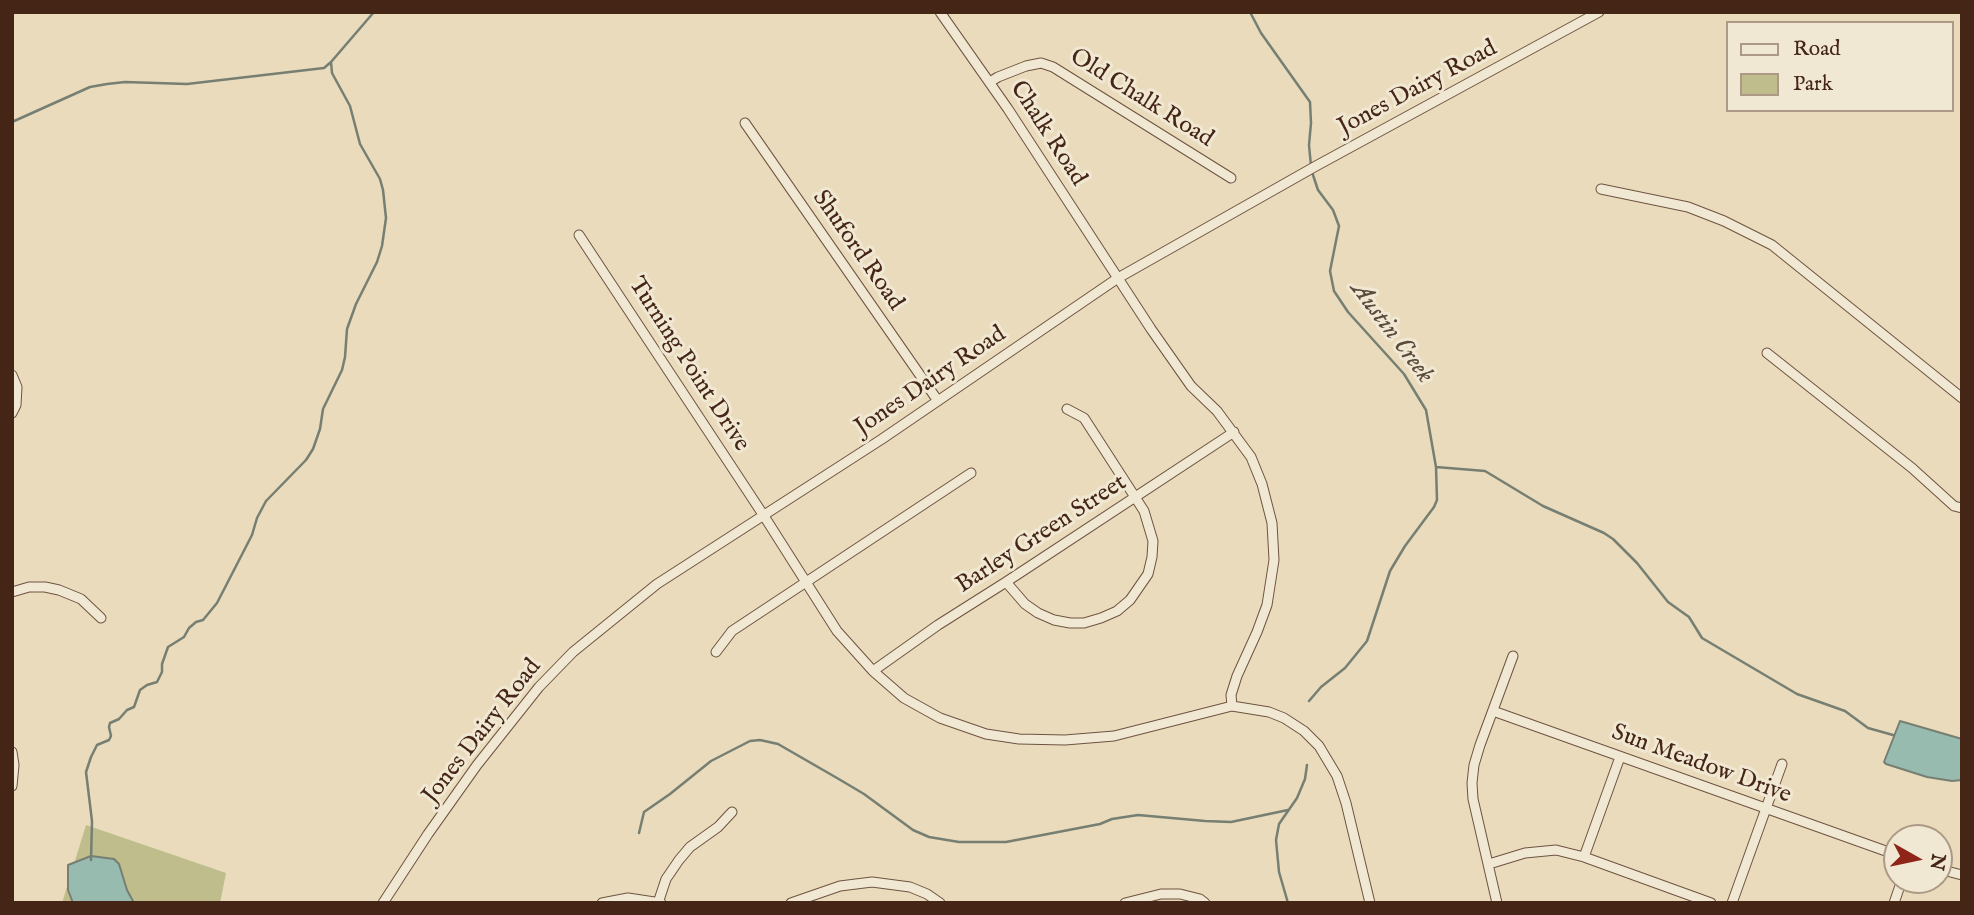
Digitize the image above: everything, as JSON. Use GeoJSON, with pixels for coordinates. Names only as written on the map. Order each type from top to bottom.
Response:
{"type":"FeatureCollection","features":[{"type":"Feature","properties":{"kind":"street","name":"Chalk Road"},"geometry":{"type":"LineString","coordinates":[[940,12],[990,82],[1191,386],[1217,411],[1251,457],[1262,484],[1272,523],[1274,560],[1267,605],[1237,676],[1231,695],[1232,706]]}},
{"type":"Feature","properties":{"kind":"street","name":"Jones Dairy Road"},"geometry":{"type":"LineString","coordinates":[[383,903],[477,765],[539,687],[573,652],[657,584],[938,401],[1118,278],[1306,171],[1599,12]]}},
{"type":"Feature","properties":{"kind":"street","name":"Old Chalk Road"},"geometry":{"type":"LineString","coordinates":[[990,82],[1026,66],[1041,63],[1053,66],[1231,178]]}},
{"type":"Feature","properties":{"kind":"street","name":"Shuford Road"},"geometry":{"type":"LineString","coordinates":[[745,123],[938,401]]}},
{"type":"Feature","properties":{"kind":"street"},"geometry":{"type":"LineString","coordinates":[[1601,190],[1688,207],[1772,245],[1962,398]]}},
{"type":"Feature","properties":{"kind":"street","name":"Turning Point Drive"},"geometry":{"type":"LineString","coordinates":[[579,235],[837,631],[873,671],[904,698],[940,718],[986,734],[1019,739],[1065,740],[1114,736],[1232,706]]}},
{"type":"Feature","properties":{"kind":"street"},"geometry":{"type":"LineString","coordinates":[[1768,353],[1912,468],[1945,499],[1962,508]]}},
{"type":"Feature","properties":{"kind":"street"},"geometry":{"type":"LineString","coordinates":[[12,375],[17,387],[16,405],[12,413]]}},
{"type":"Feature","properties":{"kind":"street"},"geometry":{"type":"LineString","coordinates":[[1006,582],[1038,613],[1054,620],[1084,623],[1117,611],[1130,600],[1148,573],[1153,541],[1144,511],[1084,418],[1067,409]]}},
{"type":"Feature","properties":{"kind":"street","name":"Barley Green Street"},"geometry":{"type":"LineString","coordinates":[[873,671],[938,625],[1234,432]]}},
{"type":"Feature","properties":{"kind":"street"},"geometry":{"type":"LineString","coordinates":[[716,652],[732,631],[971,473]]}},
{"type":"Feature","properties":{"kind":"street"},"geometry":{"type":"LineString","coordinates":[[12,592],[29,587],[59,590],[80,600],[101,618]]}},
{"type":"Feature","properties":{"kind":"street"},"geometry":{"type":"LineString","coordinates":[[1497,903],[1473,799],[1472,783],[1474,765],[1513,656]]}},
{"type":"Feature","properties":{"kind":"street"},"geometry":{"type":"LineString","coordinates":[[1232,706],[1269,712],[1284,718],[1304,731],[1319,746],[1334,769],[1343,792],[1370,903]]}},
{"type":"Feature","properties":{"kind":"street","name":"Sun Meadow Drive"},"geometry":{"type":"LineString","coordinates":[[1493,711],[1883,850]]}},
{"type":"Feature","properties":{"kind":"street"},"geometry":{"type":"LineString","coordinates":[[12,752],[12,786]]}},
{"type":"Feature","properties":{"kind":"street"},"geometry":{"type":"LineString","coordinates":[[1584,858],[1620,757]]}},
{"type":"Feature","properties":{"kind":"street"},"geometry":{"type":"LineString","coordinates":[[1732,903],[1782,764]]}},
{"type":"Feature","properties":{"kind":"street"},"geometry":{"type":"LineString","coordinates":[[602,903],[628,898],[659,903],[666,879],[679,860],[690,847],[718,827],[732,812]]}},
{"type":"Feature","properties":{"kind":"street"},"geometry":{"type":"LineString","coordinates":[[1489,864],[1525,853],[1556,850],[1711,903]]}},
{"type":"Feature","properties":{"kind":"street"},"geometry":{"type":"LineString","coordinates":[[791,903],[840,886],[872,882],[910,887],[925,898],[940,903]]}},
{"type":"Feature","properties":{"kind":"street"},"geometry":{"type":"LineString","coordinates":[[1125,903],[1161,894],[1180,894],[1205,903]]}},
{"type":"Feature","properties":{"kind":"green space"},"geometry":{"type":"Polygon","coordinates":[[[86,825],[226,873],[220,903],[62,903],[86,825]]]}},
{"type":"Feature","properties":{"kind":"water"},"geometry":{"type":"Polygon","coordinates":[[[1900,721],[1962,739],[1962,780],[1927,777],[1886,764],[1884,762],[1900,721]]]}},
{"type":"Feature","properties":{"kind":"water"},"geometry":{"type":"Polygon","coordinates":[[[91,856],[114,859],[119,864],[134,903],[73,903],[68,890],[68,865],[91,856]]]}},
{"type":"Feature","properties":{"kind":"waterway"},"geometry":{"type":"LineString","coordinates":[[12,122],[90,87],[107,84],[187,84],[324,68],[374,12]]}},
{"type":"Feature","properties":{"kind":"waterway","name":"Austin Creek"},"geometry":{"type":"LineString","coordinates":[[1250,12],[1261,33],[1310,102],[1311,166]]}},
{"type":"Feature","properties":{"kind":"waterway"},"geometry":{"type":"LineString","coordinates":[[91,860],[92,821],[86,772],[91,757],[97,745],[109,740],[110,723],[134,707],[140,690],[157,682],[168,647],[184,637],[196,622],[203,620],[217,603],[252,535],[266,501],[306,460],[313,449],[323,409],[342,370],[347,329],[382,246],[386,218],[380,179],[360,144],[350,106],[332,73],[331,62]]}},
{"type":"Feature","properties":{"kind":"waterway","name":"Austin Creek"},"geometry":{"type":"LineString","coordinates":[[1309,701],[1321,687],[1345,668],[1367,641],[1390,571],[1437,500],[1436,467],[1426,410],[1404,374],[1348,312],[1334,291],[1330,271],[1339,226],[1333,210],[1318,190],[1312,172]]}},
{"type":"Feature","properties":{"kind":"waterway"},"geometry":{"type":"LineString","coordinates":[[1436,467],[1485,471],[1543,506],[1604,533],[1637,563],[1668,602],[1689,617],[1702,638],[1797,694],[1845,711],[1868,728],[1893,735]]}},
{"type":"Feature","properties":{"kind":"waterway"},"geometry":{"type":"LineString","coordinates":[[639,833],[644,812],[711,761],[750,741],[760,740],[778,744],[837,778],[913,830],[929,837],[959,842],[1006,842],[1138,815],[1231,822],[1288,810]]}},
{"type":"Feature","properties":{"kind":"waterway","name":"Austin Creek"},"geometry":{"type":"LineString","coordinates":[[1288,903],[1279,872],[1276,840],[1279,824],[1297,798],[1305,779],[1307,765]]}}]}
